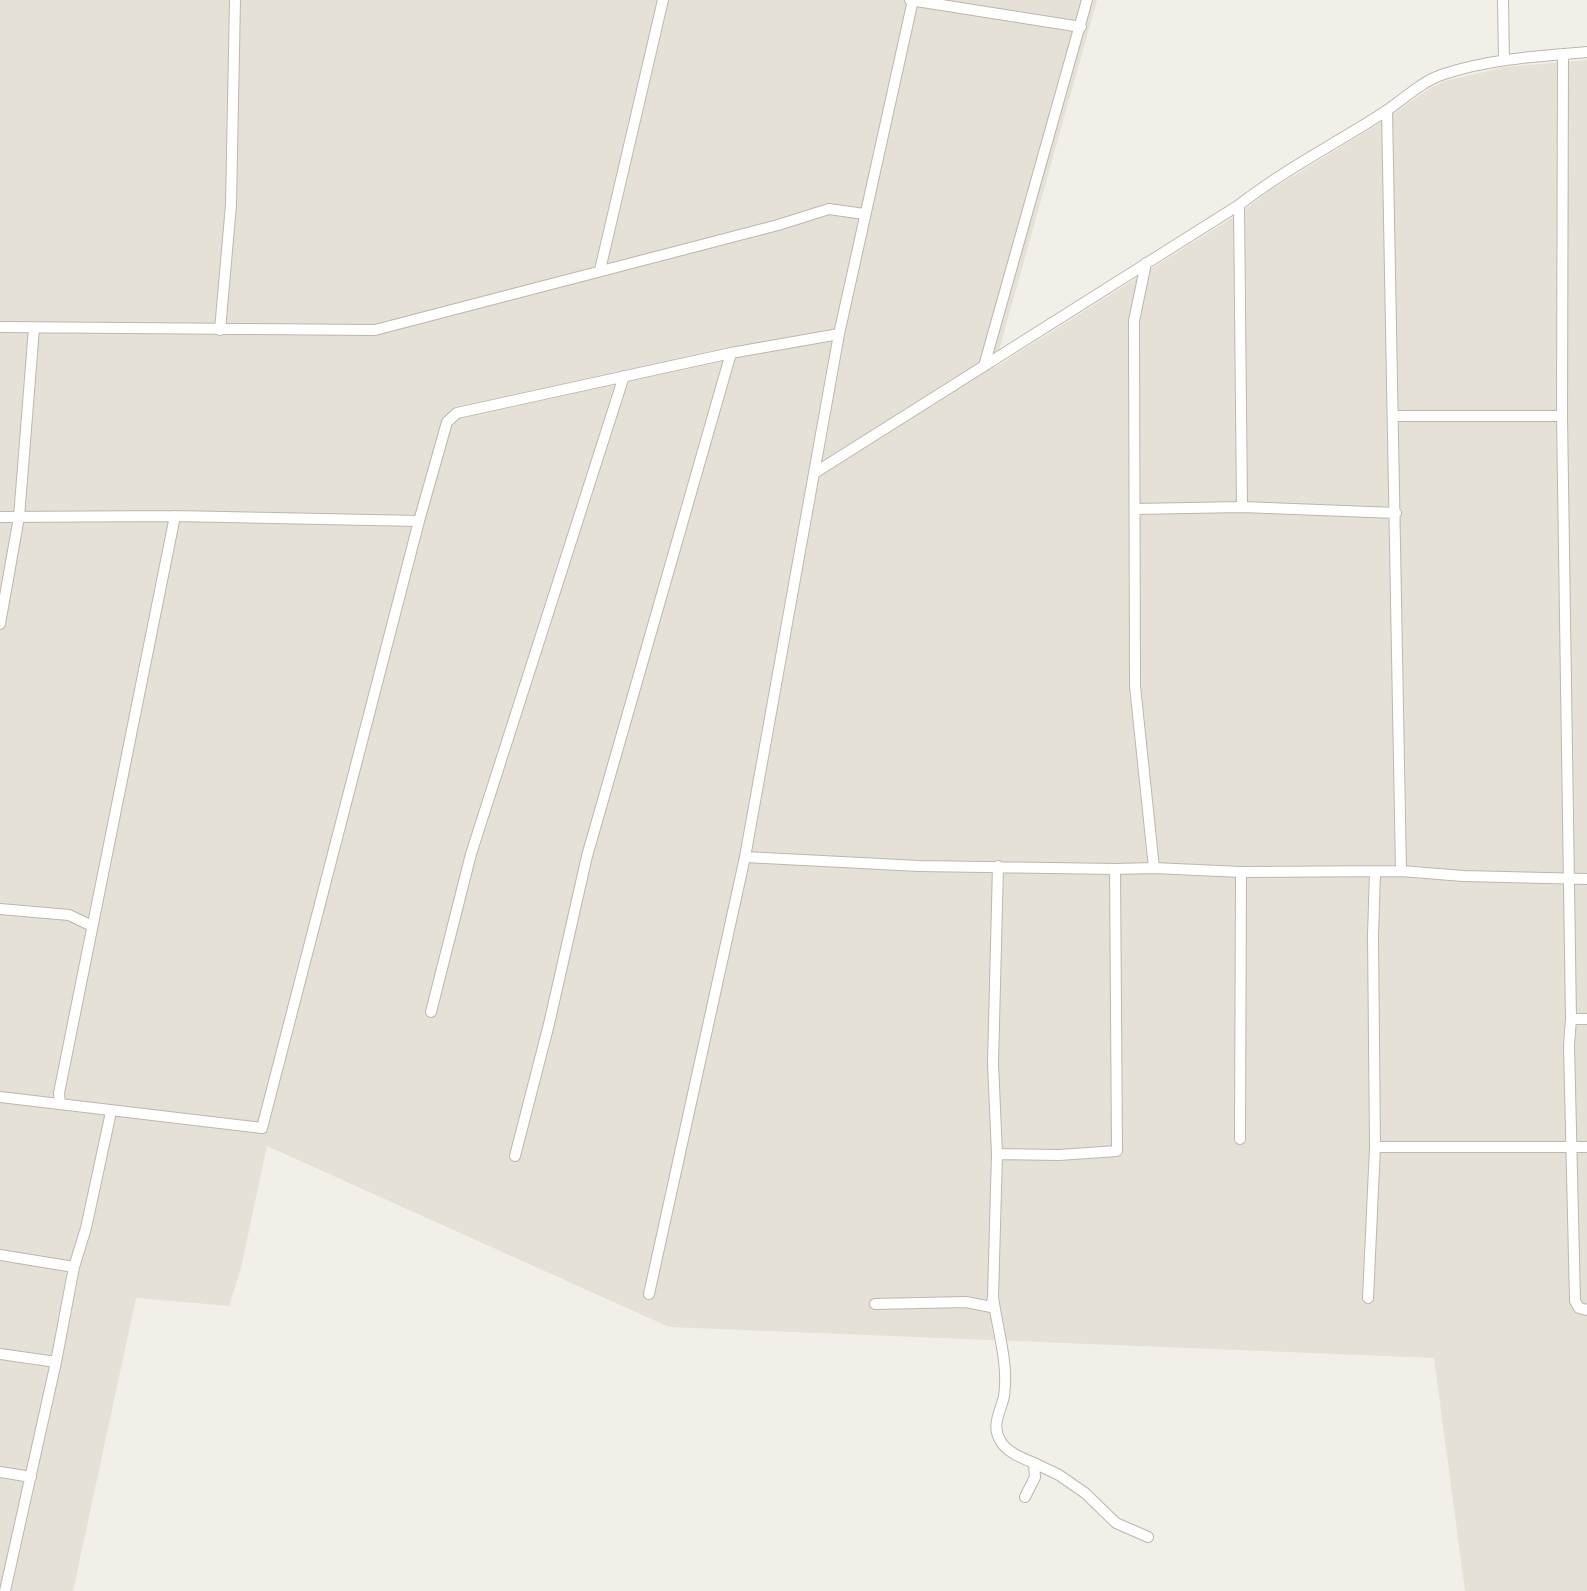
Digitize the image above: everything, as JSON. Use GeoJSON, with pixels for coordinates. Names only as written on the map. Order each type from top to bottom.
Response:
{"type":"FeatureCollection","features":[{"type":"Feature","properties":{"kind":"street"},"geometry":{"type":"LineString","coordinates":[[220,330],[231,206],[235,0]]}},
{"type":"Feature","properties":{"kind":"street"},"geometry":{"type":"LineString","coordinates":[[600,270],[663,0]]}},
{"type":"Feature","properties":{"kind":"street"},"geometry":{"type":"LineString","coordinates":[[648,1294],[745,858],[791,593],[816,472],[839,334],[912,0],[1081,27]]}},
{"type":"Feature","properties":{"kind":"street"},"geometry":{"type":"LineString","coordinates":[[984,366],[1081,27],[1087,0]]}},
{"type":"Feature","properties":{"kind":"street"},"geometry":{"type":"LineString","coordinates":[[1503,0],[1504,60]]}},
{"type":"Feature","properties":{"kind":"street"},"geometry":{"type":"LineString","coordinates":[[816,472],[1239,205],[1268,183],[1387,110],[1426,82],[1443,74],[1504,60],[1587,52]]}},
{"type":"Feature","properties":{"kind":"street"},"geometry":{"type":"LineString","coordinates":[[1563,54],[1562,416],[1571,1019],[1569,1045],[1575,1302],[1578,1308],[1587,1310]]}},
{"type":"Feature","properties":{"kind":"street"},"geometry":{"type":"LineString","coordinates":[[1387,110],[1396,513],[1401,871]]}},
{"type":"Feature","properties":{"kind":"street"},"geometry":{"type":"LineString","coordinates":[[1239,205],[1242,507]]}},
{"type":"Feature","properties":{"kind":"street"},"geometry":{"type":"LineString","coordinates":[[0,327],[375,330],[829,210],[864,214]]}},
{"type":"Feature","properties":{"kind":"street"},"geometry":{"type":"LineString","coordinates":[[1146,264],[1134,320],[1135,686],[1154,868]]}},
{"type":"Feature","properties":{"kind":"street"},"geometry":{"type":"LineString","coordinates":[[0,624],[18,517],[34,328]]}},
{"type":"Feature","properties":{"kind":"street"},"geometry":{"type":"LineString","coordinates":[[0,1097],[111,1112],[262,1128],[419,521],[447,422],[457,413],[731,353],[839,334]]}},
{"type":"Feature","properties":{"kind":"street"},"geometry":{"type":"LineString","coordinates":[[515,1156],[549,1024],[587,856],[731,353]]}},
{"type":"Feature","properties":{"kind":"street"},"geometry":{"type":"LineString","coordinates":[[431,1012],[470,854],[624,376]]}},
{"type":"Feature","properties":{"kind":"street"},"geometry":{"type":"LineString","coordinates":[[1394,416],[1562,416]]}},
{"type":"Feature","properties":{"kind":"street"},"geometry":{"type":"LineString","coordinates":[[1136,509],[1242,507],[1396,513]]}},
{"type":"Feature","properties":{"kind":"street"},"geometry":{"type":"LineString","coordinates":[[60,1104],[59,1093],[175,516]]}},
{"type":"Feature","properties":{"kind":"street"},"geometry":{"type":"LineString","coordinates":[[0,517],[175,516],[419,521]]}},
{"type":"Feature","properties":{"kind":"street"},"geometry":{"type":"LineString","coordinates":[[745,858],[919,866],[998,866],[1115,870],[1154,868],[1241,872],[1401,871],[1463,876],[1587,879]]}},
{"type":"Feature","properties":{"kind":"street"},"geometry":{"type":"LineString","coordinates":[[998,866],[993,1063],[997,1154],[993,1297],[1004,1377],[1004,1395],[996,1425],[997,1433],[1004,1447],[1059,1475],[1085,1493],[1116,1523],[1148,1537]]}},
{"type":"Feature","properties":{"kind":"street"},"geometry":{"type":"LineString","coordinates":[[997,1154],[1059,1155],[1117,1150],[1115,870]]}},
{"type":"Feature","properties":{"kind":"street"},"geometry":{"type":"LineString","coordinates":[[1240,1139],[1241,872]]}},
{"type":"Feature","properties":{"kind":"street"},"geometry":{"type":"LineString","coordinates":[[1368,1298],[1375,1147],[1373,935],[1376,872]]}},
{"type":"Feature","properties":{"kind":"street"},"geometry":{"type":"LineString","coordinates":[[0,909],[69,915],[92,926]]}},
{"type":"Feature","properties":{"kind":"street"},"geometry":{"type":"LineString","coordinates":[[1571,1019],[1587,1019]]}},
{"type":"Feature","properties":{"kind":"street"},"geometry":{"type":"LineString","coordinates":[[4,1584],[31,1477],[74,1267],[86,1228],[111,1112]]}},
{"type":"Feature","properties":{"kind":"street"},"geometry":{"type":"LineString","coordinates":[[1375,1147],[1587,1148]]}},
{"type":"Feature","properties":{"kind":"street"},"geometry":{"type":"LineString","coordinates":[[0,1255],[74,1267]]}},
{"type":"Feature","properties":{"kind":"street"},"geometry":{"type":"LineString","coordinates":[[875,1304],[966,1302],[991,1307],[993,1297]]}},
{"type":"Feature","properties":{"kind":"street"},"geometry":{"type":"LineString","coordinates":[[0,1354],[56,1362]]}},
{"type":"Feature","properties":{"kind":"street"},"geometry":{"type":"LineString","coordinates":[[1025,1497],[1035,1477],[1034,1463]]}},
{"type":"Feature","properties":{"kind":"street"},"geometry":{"type":"LineString","coordinates":[[0,1472],[31,1477]]}},
{"type":"Feature","properties":{"kind":"shaded area"},"geometry":{"type":"Polygon","coordinates":[[[0,0],[1097,0],[994,368],[1243,211],[1272,189],[1391,116],[1430,88],[1445,81],[1505,67],[1587,60],[1587,1591],[1465,1591],[1434,1358],[669,1327],[267,1146],[241,1268],[229,1306],[136,1298],[73,1591],[0,1591],[0,0]]]}}]}
